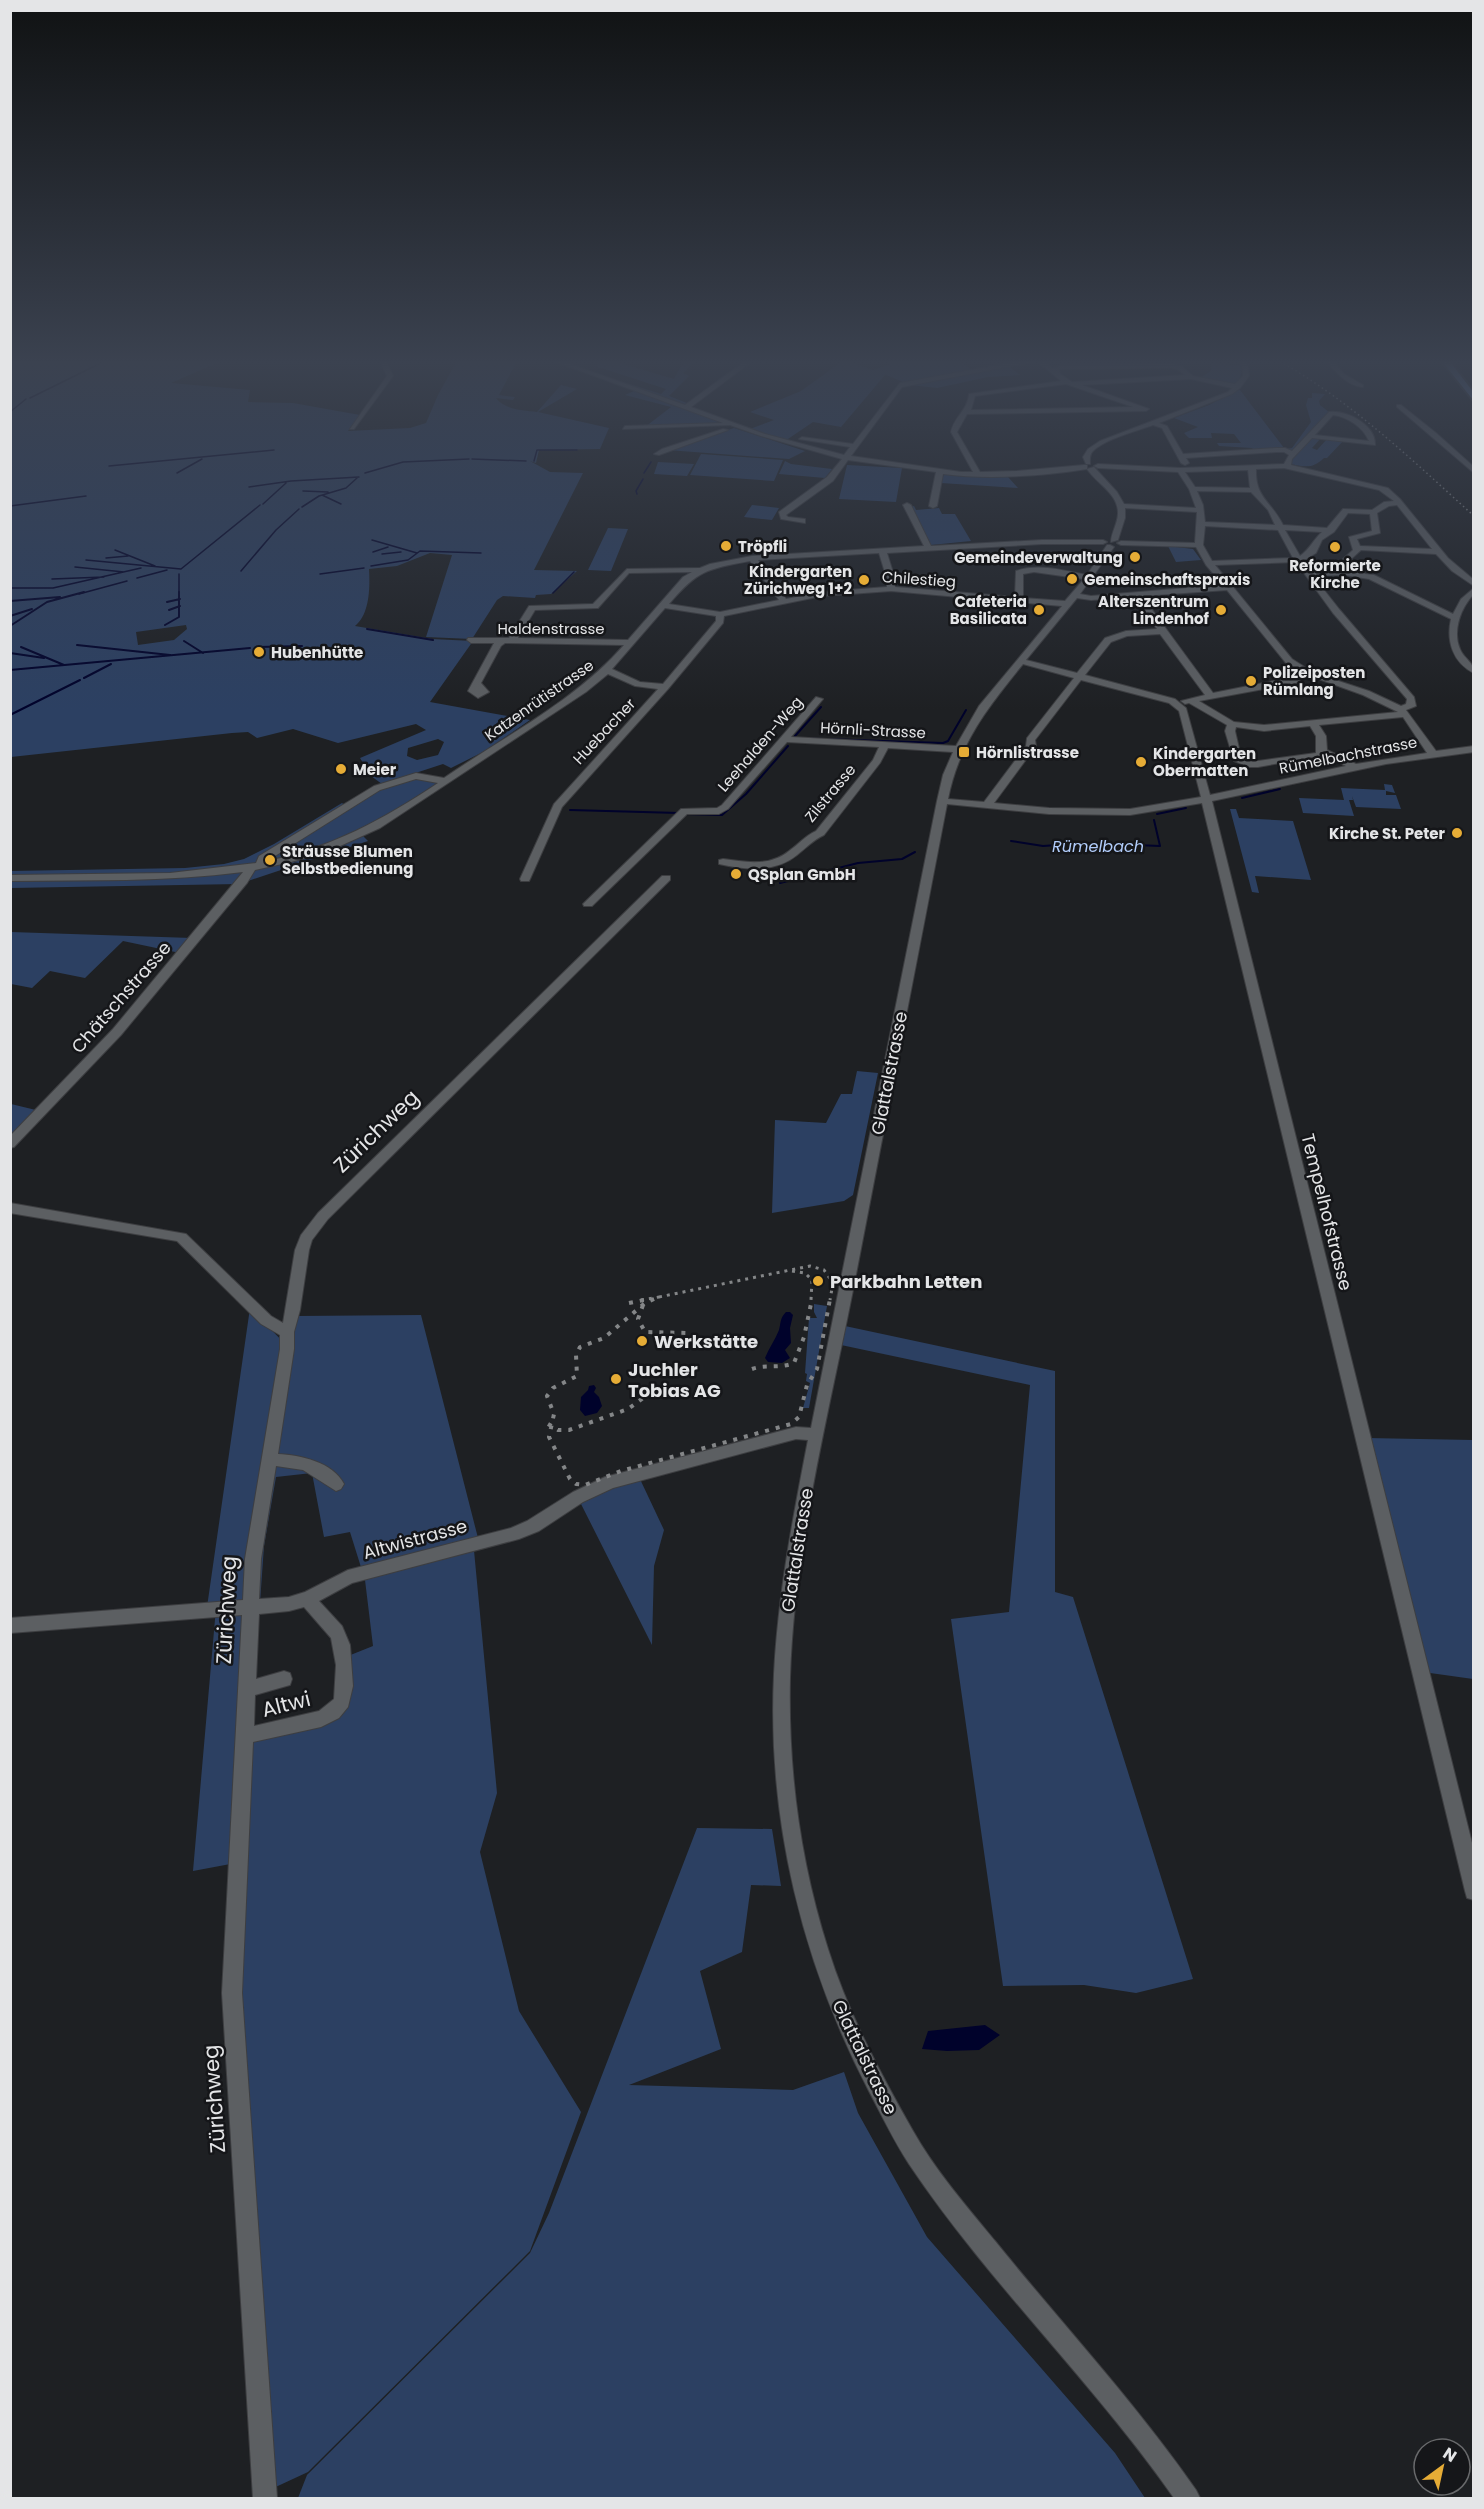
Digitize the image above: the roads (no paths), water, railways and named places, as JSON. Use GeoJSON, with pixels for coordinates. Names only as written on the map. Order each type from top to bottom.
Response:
{"type":"FeatureCollection","features":[{"type":"Feature","properties":{"kind":"street"},"geometry":{"type":"LineString","coordinates":[[802,521],[785,519],[782,514],[832,476]]}},
{"type":"Feature","properties":{"kind":"street"},"geometry":{"type":"LineString","coordinates":[[933,506],[939,476]]}},
{"type":"Feature","properties":{"kind":"street"},"geometry":{"type":"LineString","coordinates":[[1100,476],[1112,489],[1122,506],[1200,510]]}},
{"type":"Feature","properties":{"kind":"street"},"geometry":{"type":"LineString","coordinates":[[1184,476],[1194,489],[1203,524],[1199,545],[1209,563],[1282,653],[1296,666],[1320,678],[1376,696],[1403,712],[1433,754]]}},
{"type":"Feature","properties":{"kind":"street"},"geometry":{"type":"LineString","coordinates":[[1191,700],[1232,724],[1264,728],[1403,712],[1411,706],[1411,699],[1325,598],[1277,526],[1273,513],[1254,490],[1252,476]]}},
{"type":"Feature","properties":{"kind":"street"},"geometry":{"type":"LineString","coordinates":[[1323,476],[1391,493],[1440,552],[1463,577],[1473,584]]}},
{"type":"Feature","properties":{"kind":"street"},"geometry":{"type":"LineString","coordinates":[[1194,489],[1254,490]]}},
{"type":"Feature","properties":{"kind":"street"},"geometry":{"type":"LineString","coordinates":[[1209,563],[1300,560],[1313,551],[1319,540],[1346,511],[1373,512],[1387,504],[1399,503]]}},
{"type":"Feature","properties":{"kind":"street"},"geometry":{"type":"LineString","coordinates":[[907,505],[929,549]]}},
{"type":"Feature","properties":{"kind":"street","name":"Glattalstrasse"},"geometry":{"type":"LineString","coordinates":[[1122,506],[1122,523],[1112,543],[1089,578],[978,714],[958,748],[948,775],[816,1434],[788,1596],[781,1716],[785,1796],[795,1858],[810,1924],[823,1966],[859,2054],[915,2154],[992,2254],[1141,2434],[1188,2499]]}},
{"type":"Feature","properties":{"kind":"street"},"geometry":{"type":"LineString","coordinates":[[1357,548],[1353,537],[1376,533],[1373,512]]}},
{"type":"Feature","properties":{"kind":"street"},"geometry":{"type":"LineString","coordinates":[[1203,524],[1330,530]]}},
{"type":"Feature","properties":{"kind":"street","name":"Katzenrütistrasse"},"geometry":{"type":"LineString","coordinates":[[10,878],[180,874],[256,867],[304,856],[358,836],[391,818],[583,690],[607,670],[686,579],[699,570],[725,562],[752,558],[1050,542],[1199,545]]}},
{"type":"Feature","properties":{"kind":"street"},"geometry":{"type":"LineString","coordinates":[[1357,548],[1440,552]]}},
{"type":"Feature","properties":{"kind":"street"},"geometry":{"type":"LineString","coordinates":[[1357,548],[1347,559],[1362,575]]}},
{"type":"Feature","properties":{"kind":"street"},"geometry":{"type":"LineString","coordinates":[[882,551],[891,579],[891,589]]}},
{"type":"Feature","properties":{"kind":"street"},"geometry":{"type":"LineString","coordinates":[[752,558],[784,601]]}},
{"type":"Feature","properties":{"kind":"street"},"geometry":{"type":"LineString","coordinates":[[476,684],[498,644],[507,641],[532,608],[595,606],[627,571],[699,570]]}},
{"type":"Feature","properties":{"kind":"street"},"geometry":{"type":"LineString","coordinates":[[1019,600],[1021,571],[1051,571],[1089,578]]}},
{"type":"Feature","properties":{"kind":"street"},"geometry":{"type":"LineString","coordinates":[[1309,574],[1362,575],[1388,585],[1457,619]]}},
{"type":"Feature","properties":{"kind":"street"},"geometry":{"type":"LineString","coordinates":[[1075,595],[1091,597],[1230,587]]}},
{"type":"Feature","properties":{"kind":"street","name":"Chilestieg"},"geometry":{"type":"LineString","coordinates":[[663,604],[720,614],[833,593],[891,589],[1068,604]]}},
{"type":"Feature","properties":{"kind":"street"},"geometry":{"type":"LineString","coordinates":[[1473,590],[1464,597],[1453,641],[1460,655],[1473,671]]}},
{"type":"Feature","properties":{"kind":"street"},"geometry":{"type":"LineString","coordinates":[[1136,594],[1210,696]]}},
{"type":"Feature","properties":{"kind":"street","name":"Huebacher"},"geometry":{"type":"LineString","coordinates":[[525,879],[557,806],[665,687],[720,621],[720,614]]}},
{"type":"Feature","properties":{"kind":"street"},"geometry":{"type":"LineString","coordinates":[[987,805],[1031,746],[1030,740],[1108,640],[1114,636],[1161,631]]}},
{"type":"Feature","properties":{"kind":"street","name":"Haldenstrasse"},"geometry":{"type":"LineString","coordinates":[[471,640],[630,643]]}},
{"type":"Feature","properties":{"kind":"street"},"geometry":{"type":"LineString","coordinates":[[1020,662],[1177,703],[1296,680],[1298,676],[1295,671],[1296,666]]}},
{"type":"Feature","properties":{"kind":"street"},"geometry":{"type":"LineString","coordinates":[[607,670],[638,684],[665,687]]}},
{"type":"Feature","properties":{"kind":"street","name":"Leehalden-Weg"},"geometry":{"type":"LineString","coordinates":[[588,904],[683,811],[722,809],[819,699]]}},
{"type":"Feature","properties":{"kind":"street","name":"Tempelhofstrasse"},"geometry":{"type":"LineString","coordinates":[[1177,703],[1183,710],[1207,799],[1473,1892]]}},
{"type":"Feature","properties":{"kind":"street"},"geometry":{"type":"LineString","coordinates":[[1232,724],[1230,731],[1237,759],[1242,762],[1258,764],[1322,752],[1331,754],[1356,768]]}},
{"type":"Feature","properties":{"kind":"street"},"geometry":{"type":"LineString","coordinates":[[1313,724],[1321,736],[1322,752]]}},
{"type":"Feature","properties":{"kind":"street","name":"Hörnli-Strasse"},"geometry":{"type":"LineString","coordinates":[[786,739],[884,746],[958,748]]}},
{"type":"Feature","properties":{"kind":"street","name":"Zilstrasse"},"geometry":{"type":"LineString","coordinates":[[723,862],[753,866],[772,865],[792,854],[807,838],[820,833],[877,761],[884,746]]}},
{"type":"Feature","properties":{"kind":"street","name":"Rümelbachstrasse"},"geometry":{"type":"LineString","coordinates":[[942,801],[1060,811],[1130,812],[1207,799],[1356,768],[1473,749]]}},
{"type":"Feature","properties":{"kind":"street","name":"Chätschstrasse"},"geometry":{"type":"LineString","coordinates":[[10,1144],[117,1032],[263,858],[376,788],[416,776],[446,781]]}},
{"type":"Feature","properties":{"kind":"street","name":"Zürichweg"},"geometry":{"type":"LineString","coordinates":[[265,2499],[232,1993],[255,1534],[302,1250],[313,1227],[666,878]]}},
{"type":"Feature","properties":{"kind":"street"},"geometry":{"type":"LineString","coordinates":[[10,1208],[181,1237],[266,1320],[287,1332]]}},
{"type":"Feature","properties":{"kind":"street","name":"Altwistrasse"},"geometry":{"type":"LineString","coordinates":[[10,1626],[289,1604],[309,1598],[348,1577],[513,1534],[533,1526],[578,1497],[610,1482],[796,1433],[816,1434]]}},
{"type":"Feature","properties":{"kind":"street"},"geometry":{"type":"LineString","coordinates":[[268,1460],[283,1459],[305,1463],[322,1471],[336,1484]]}},
{"type":"Feature","properties":{"kind":"street","name":"Altwi"},"geometry":{"type":"LineString","coordinates":[[244,1736],[331,1715],[342,1701],[345,1674],[338,1632],[311,1606],[309,1598]]}},
{"type":"Feature","properties":{"kind":"street"},"geometry":{"type":"LineString","coordinates":[[246,1690],[284,1679]]}},
{"type":"Feature","properties":{"kind":"waterway"},"geometry":{"type":"LineString","coordinates":[[249,487],[291,481],[359,477]]}},
{"type":"Feature","properties":{"kind":"waterway"},"geometry":{"type":"LineString","coordinates":[[322,495],[346,488],[357,478]]}},
{"type":"Feature","properties":{"kind":"waterway"},"geometry":{"type":"LineString","coordinates":[[637,494],[636,491],[643,479]]}},
{"type":"Feature","properties":{"kind":"waterway"},"geometry":{"type":"LineString","coordinates":[[263,504],[286,483]]}},
{"type":"Feature","properties":{"kind":"waterway"},"geometry":{"type":"LineString","coordinates":[[303,491],[328,492]]}},
{"type":"Feature","properties":{"kind":"waterway"},"geometry":{"type":"LineString","coordinates":[[302,507],[322,495]]}},
{"type":"Feature","properties":{"kind":"waterway"},"geometry":{"type":"LineString","coordinates":[[322,495],[341,504]]}},
{"type":"Feature","properties":{"kind":"waterway"},"geometry":{"type":"LineString","coordinates":[[10,506],[86,496]]}},
{"type":"Feature","properties":{"kind":"waterway"},"geometry":{"type":"LineString","coordinates":[[86,560],[181,569],[260,505]]}},
{"type":"Feature","properties":{"kind":"waterway"},"geometry":{"type":"LineString","coordinates":[[241,571],[276,530],[299,509]]}},
{"type":"Feature","properties":{"kind":"waterway"},"geometry":{"type":"LineString","coordinates":[[372,540],[417,553]]}},
{"type":"Feature","properties":{"kind":"waterway"},"geometry":{"type":"LineString","coordinates":[[373,552],[388,547]]}},
{"type":"Feature","properties":{"kind":"waterway"},"geometry":{"type":"LineString","coordinates":[[115,550],[155,566]]}},
{"type":"Feature","properties":{"kind":"waterway"},"geometry":{"type":"LineString","coordinates":[[371,566],[408,560],[420,551],[481,553]]}},
{"type":"Feature","properties":{"kind":"waterway"},"geometry":{"type":"LineString","coordinates":[[382,554],[401,552]]}},
{"type":"Feature","properties":{"kind":"waterway"},"geometry":{"type":"LineString","coordinates":[[106,558],[128,556]]}},
{"type":"Feature","properties":{"kind":"waterway"},"geometry":{"type":"LineString","coordinates":[[75,567],[124,572]]}},
{"type":"Feature","properties":{"kind":"waterway"},"geometry":{"type":"LineString","coordinates":[[124,572],[141,568]]}},
{"type":"Feature","properties":{"kind":"waterway"},"geometry":{"type":"LineString","coordinates":[[320,574],[364,568]]}},
{"type":"Feature","properties":{"kind":"waterway"},"geometry":{"type":"LineString","coordinates":[[137,578],[167,570]]}},
{"type":"Feature","properties":{"kind":"waterway"},"geometry":{"type":"LineString","coordinates":[[101,577],[124,572]]}},
{"type":"Feature","properties":{"kind":"waterway"},"geometry":{"type":"LineString","coordinates":[[553,593],[574,572]]}},
{"type":"Feature","properties":{"kind":"waterway"},"geometry":{"type":"LineString","coordinates":[[179,574],[179,599]]}},
{"type":"Feature","properties":{"kind":"waterway"},"geometry":{"type":"LineString","coordinates":[[10,588],[53,588],[101,577]]}},
{"type":"Feature","properties":{"kind":"waterway"},"geometry":{"type":"LineString","coordinates":[[52,579],[101,577]]}},
{"type":"Feature","properties":{"kind":"waterway"},"geometry":{"type":"LineString","coordinates":[[79,594],[127,581]]}},
{"type":"Feature","properties":{"kind":"waterway"},"geometry":{"type":"LineString","coordinates":[[10,626],[47,602],[84,592]]}},
{"type":"Feature","properties":{"kind":"waterway"},"geometry":{"type":"LineString","coordinates":[[10,601],[60,597]]}},
{"type":"Feature","properties":{"kind":"waterway"},"geometry":{"type":"LineString","coordinates":[[167,602],[179,599]]}},
{"type":"Feature","properties":{"kind":"waterway"},"geometry":{"type":"LineString","coordinates":[[179,599],[179,606]]}},
{"type":"Feature","properties":{"kind":"waterway"},"geometry":{"type":"LineString","coordinates":[[165,625],[179,617],[179,606]]}},
{"type":"Feature","properties":{"kind":"waterway"},"geometry":{"type":"LineString","coordinates":[[169,610],[179,606]]}},
{"type":"Feature","properties":{"kind":"waterway"},"geometry":{"type":"LineString","coordinates":[[10,616],[32,609]]}},
{"type":"Feature","properties":{"kind":"waterway"},"geometry":{"type":"LineString","coordinates":[[367,629],[433,640]]}},
{"type":"Feature","properties":{"kind":"waterway"},"geometry":{"type":"LineString","coordinates":[[184,641],[202,652]]}},
{"type":"Feature","properties":{"kind":"waterway"},"geometry":{"type":"LineString","coordinates":[[77,645],[170,655]]}},
{"type":"Feature","properties":{"kind":"waterway"},"geometry":{"type":"LineString","coordinates":[[258,647],[302,646]]}},
{"type":"Feature","properties":{"kind":"waterway"},"geometry":{"type":"LineString","coordinates":[[21,647],[64,665]]}},
{"type":"Feature","properties":{"kind":"waterway"},"geometry":{"type":"LineString","coordinates":[[202,652],[250,648]]}},
{"type":"Feature","properties":{"kind":"waterway"},"geometry":{"type":"LineString","coordinates":[[10,670],[202,652]]}},
{"type":"Feature","properties":{"kind":"waterway"},"geometry":{"type":"LineString","coordinates":[[10,653],[44,658]]}},
{"type":"Feature","properties":{"kind":"waterway"},"geometry":{"type":"LineString","coordinates":[[84,678],[111,664]]}},
{"type":"Feature","properties":{"kind":"waterway"},"geometry":{"type":"LineString","coordinates":[[10,715],[80,680]]}},
{"type":"Feature","properties":{"kind":"waterway"},"geometry":{"type":"LineString","coordinates":[[795,736],[821,707]]}},
{"type":"Feature","properties":{"kind":"waterway"},"geometry":{"type":"LineString","coordinates":[[794,738],[943,743],[948,741],[966,710]]}},
{"type":"Feature","properties":{"kind":"waterway"},"geometry":{"type":"LineString","coordinates":[[685,814],[722,815],[746,794],[788,746]]}},
{"type":"Feature","properties":{"kind":"waterway","name":"Rümelbach"},"geometry":{"type":"LineString","coordinates":[[1242,798],[1280,789]]}},
{"type":"Feature","properties":{"kind":"waterway","name":"Rümelbach"},"geometry":{"type":"LineString","coordinates":[[1157,814],[1186,808]]}},
{"type":"Feature","properties":{"kind":"waterway"},"geometry":{"type":"LineString","coordinates":[[570,810],[679,813]]}},
{"type":"Feature","properties":{"kind":"waterway","name":"Rümelbach"},"geometry":{"type":"LineString","coordinates":[[1011,841],[1043,846],[1087,843],[1160,846],[1154,820]]}},
{"type":"Feature","properties":{"kind":"waterway","name":"Rümelbach"},"geometry":{"type":"LineString","coordinates":[[780,883],[858,863],[902,859],[915,852]]}},
{"type":"Feature","properties":{"kind":"railway"},"geometry":{"type":"LineString","coordinates":[[1430,476],[1474,516]]}},
{"type":"Feature","properties":{"kind":"railway"},"geometry":{"type":"LineString","coordinates":[[659,1297],[810,1266],[824,1270],[833,1283],[830,1300]]}},
{"type":"Feature","properties":{"kind":"railway"},"geometry":{"type":"LineString","coordinates":[[792,1271],[805,1273],[812,1280],[811,1300]]}},
{"type":"Feature","properties":{"kind":"railway"},"geometry":{"type":"LineString","coordinates":[[641,1300],[659,1297]]}},
{"type":"Feature","properties":{"kind":"railway"},"geometry":{"type":"LineString","coordinates":[[651,1300],[659,1297]]}},
{"type":"Feature","properties":{"kind":"railway"},"geometry":{"type":"LineString","coordinates":[[629,1303],[649,1299]]}},
{"type":"Feature","properties":{"kind":"railway"},"geometry":{"type":"LineString","coordinates":[[551,1426],[554,1414],[547,1396],[553,1388],[577,1376],[576,1355],[580,1347],[604,1338],[645,1303],[654,1299]]}},
{"type":"Feature","properties":{"kind":"railway"},"geometry":{"type":"LineString","coordinates":[[752,1369],[794,1363],[804,1337],[812,1299]]}},
{"type":"Feature","properties":{"kind":"railway"},"geometry":{"type":"LineString","coordinates":[[551,1426],[549,1437],[570,1479],[576,1484],[585,1485],[621,1471],[791,1424],[799,1417],[807,1385],[817,1369],[830,1299]]}},
{"type":"Feature","properties":{"kind":"railway"},"geometry":{"type":"LineString","coordinates":[[643,1305],[638,1319],[645,1332],[688,1333],[702,1341]]}},
{"type":"Feature","properties":{"kind":"railway"},"geometry":{"type":"LineString","coordinates":[[551,1426],[558,1430],[569,1430],[628,1409],[653,1391]]}},
{"type":"Feature","properties":{"kind":"place","name":"Tröpfli"},"geometry":{"type":"Point","coordinates":[726,546]}},
{"type":"Feature","properties":{"kind":"place","name":"Reformierte Kirche"},"geometry":{"type":"Point","coordinates":[1335,547]}},
{"type":"Feature","properties":{"kind":"place","name":"Gemeindeverwaltung"},"geometry":{"type":"Point","coordinates":[1135,557]}},
{"type":"Feature","properties":{"kind":"place","name":"Gemeinschaftspraxis"},"geometry":{"type":"Point","coordinates":[1072,579]}},
{"type":"Feature","properties":{"kind":"place","name":"Kindergarten Zürichweg 1+2"},"geometry":{"type":"Point","coordinates":[864,580]}},
{"type":"Feature","properties":{"kind":"place","name":"Cafeteria Basilicata"},"geometry":{"type":"Point","coordinates":[1039,610]}},
{"type":"Feature","properties":{"kind":"place","name":"Alterszentrum Lindenhof"},"geometry":{"type":"Point","coordinates":[1221,610]}},
{"type":"Feature","properties":{"kind":"place","name":"Hubenhütte"},"geometry":{"type":"Point","coordinates":[259,652]}},
{"type":"Feature","properties":{"kind":"place","name":"Polizeiposten Rümlang"},"geometry":{"type":"Point","coordinates":[1251,681]}},
{"type":"Feature","properties":{"kind":"place","name":"Hörnlistrasse"},"geometry":{"type":"Point","coordinates":[964,752]}},
{"type":"Feature","properties":{"kind":"place","name":"Kindergarten Obermatten"},"geometry":{"type":"Point","coordinates":[1141,762]}},
{"type":"Feature","properties":{"kind":"place","name":"Meier"},"geometry":{"type":"Point","coordinates":[341,769]}},
{"type":"Feature","properties":{"kind":"place","name":"Kirche St. Peter"},"geometry":{"type":"Point","coordinates":[1457,833]}},
{"type":"Feature","properties":{"kind":"place","name":"Sträusse Blumen Selbstbedienung"},"geometry":{"type":"Point","coordinates":[270,860]}},
{"type":"Feature","properties":{"kind":"place","name":"QSplan GmbH"},"geometry":{"type":"Point","coordinates":[736,874]}},
{"type":"Feature","properties":{"kind":"place","name":"Parkbahn Letten"},"geometry":{"type":"Point","coordinates":[818,1281]}},
{"type":"Feature","properties":{"kind":"place","name":"Werkstätte"},"geometry":{"type":"Point","coordinates":[642,1341]}},
{"type":"Feature","properties":{"kind":"place","name":"Juchler Tobias AG"},"geometry":{"type":"Point","coordinates":[616,1379]}}]}
